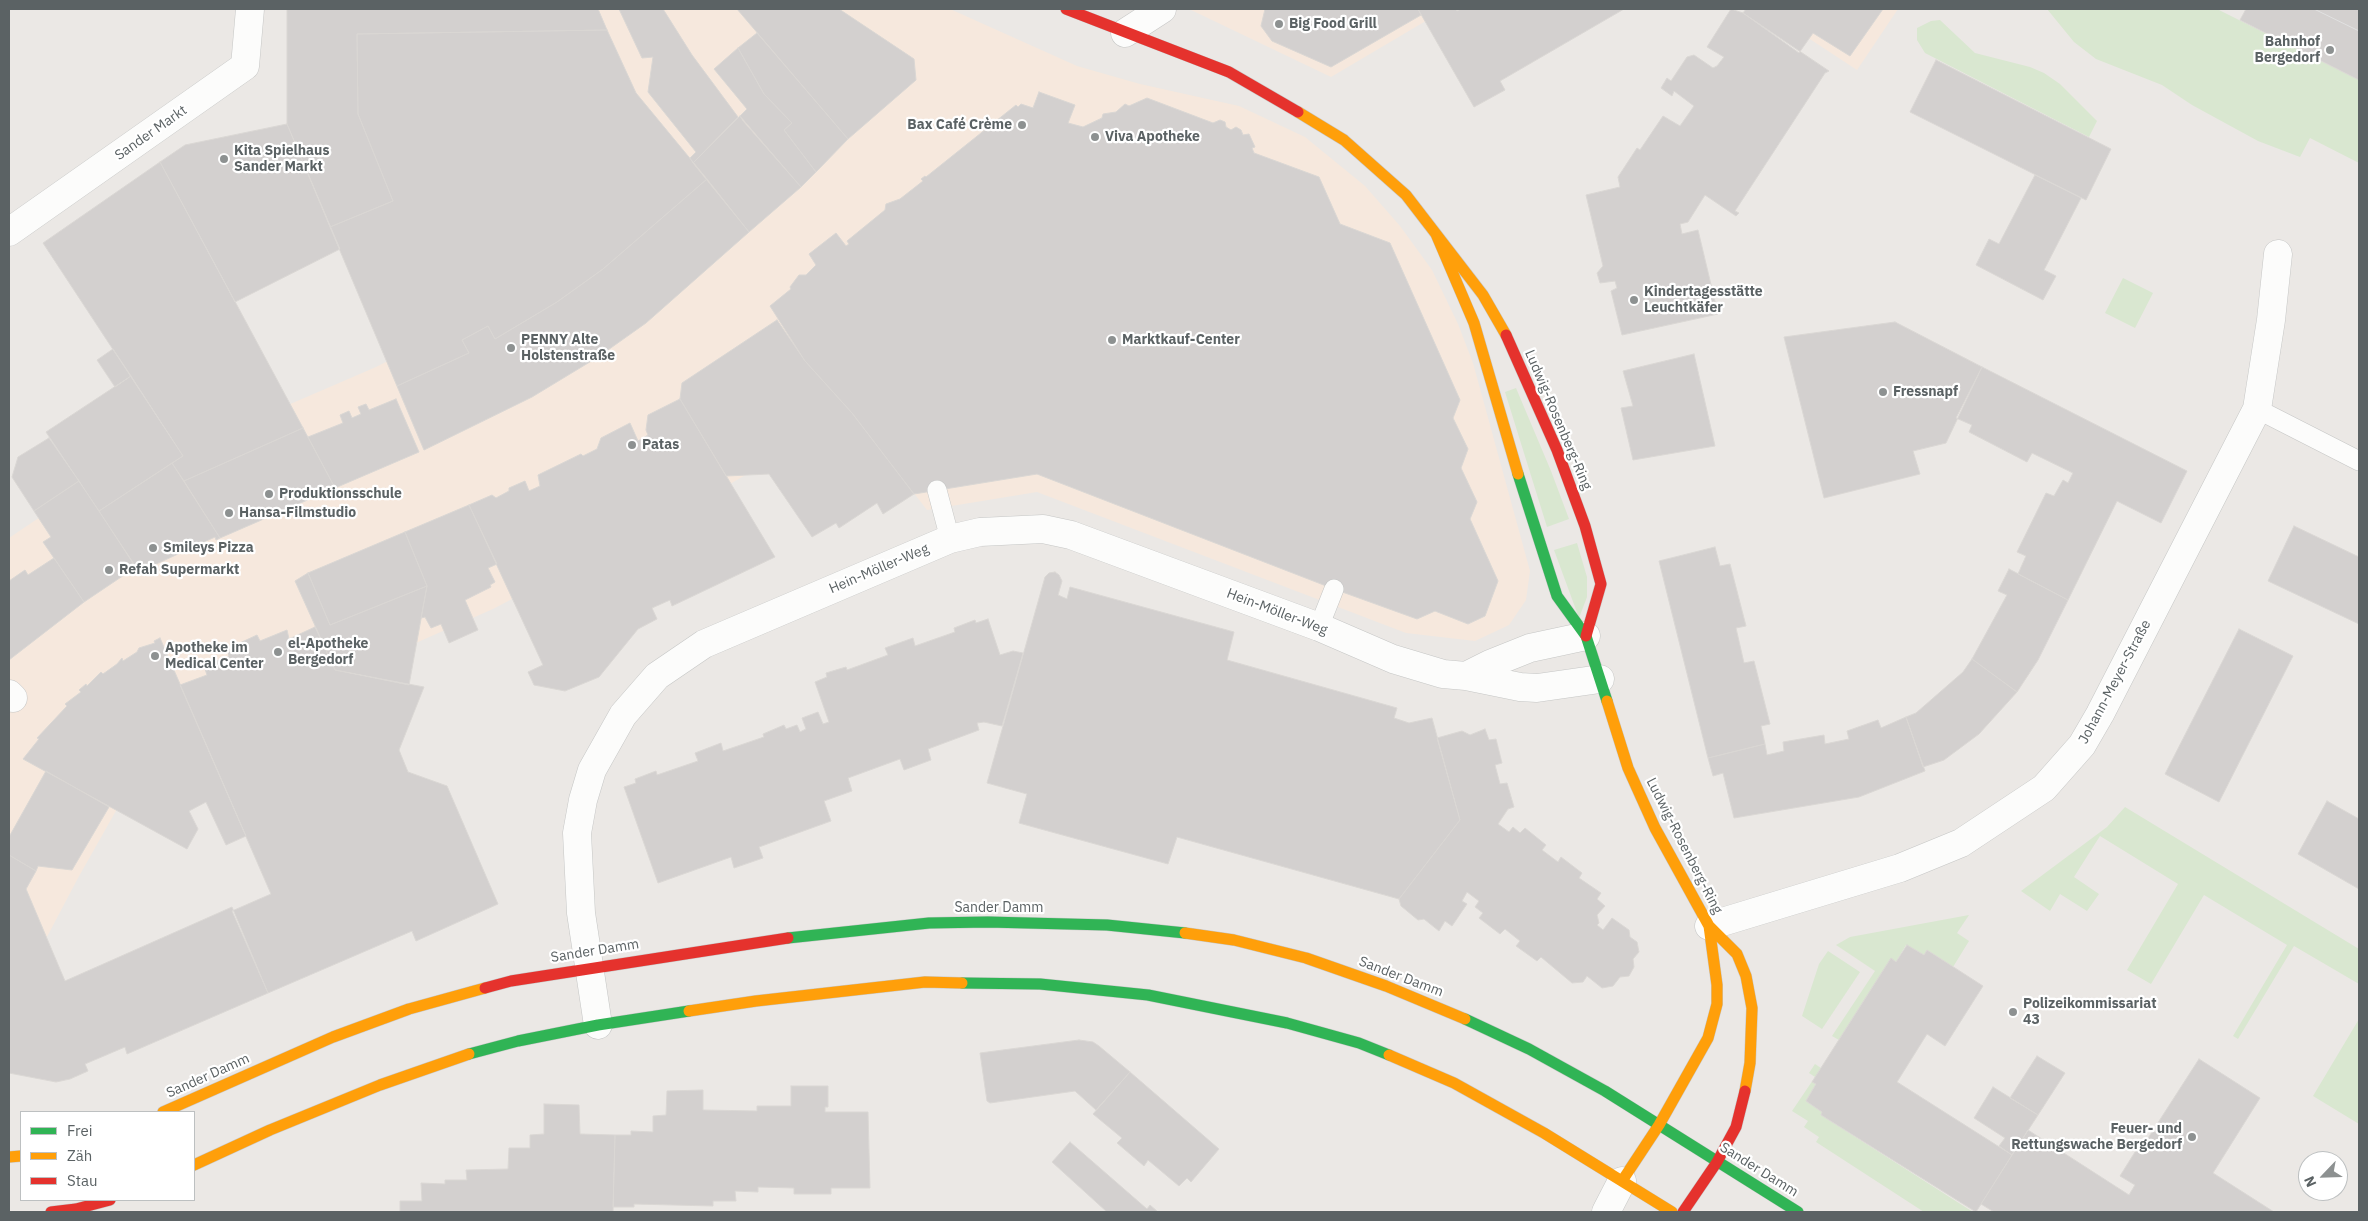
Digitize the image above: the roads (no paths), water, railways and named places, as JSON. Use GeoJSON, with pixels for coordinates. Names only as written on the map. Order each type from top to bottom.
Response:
{"type":"FeatureCollection","features":[{"type":"Feature","properties":{"kind":"main road","name":"Ludwig-Rosenberg-Ring"},"geometry":{"type":"LineString","coordinates":[[1066,9],[1229,72],[1283,102],[1344,140],[1406,196],[1483,295],[1508,339],[1557,450],[1585,526],[1601,584],[1586,636]]}},
{"type":"Feature","properties":{"kind":"main road","name":"Ludwig-Rosenberg-Ring"},"geometry":{"type":"LineString","coordinates":[[1436,234],[1474,323],[1502,422],[1557,596],[1586,636],[1628,768],[1655,828],[1709,926],[1738,954],[1746,976],[1752,1008],[1750,1063],[1743,1105],[1736,1127],[1717,1162],[1683,1212]]}},
{"type":"Feature","properties":{"kind":"main road","name":"Sander Damm"},"geometry":{"type":"LineString","coordinates":[[165,1111],[333,1038],[409,1009],[511,981],[588,966],[751,942],[929,923],[1049,923],[1171,930],[1234,940],[1306,958],[1386,986],[1464,1018],[1529,1049],[1606,1091],[1798,1212]]}},
{"type":"Feature","properties":{"kind":"main road","name":"Ludwig-Rosenberg-Ring"},"geometry":{"type":"LineString","coordinates":[[1622,1181],[1659,1125],[1708,1038],[1714,1022],[1717,985],[1709,926]]}},
{"type":"Feature","properties":{"kind":"main road"},"geometry":{"type":"LineString","coordinates":[[195,1165],[325,1108],[434,1066],[475,1052],[518,1041],[598,1025],[756,1001],[925,982],[1040,984],[1148,995],[1287,1023],[1359,1043],[1454,1083],[1544,1133],[1672,1212]]}},
{"type":"Feature","properties":{"kind":"main road"},"geometry":{"type":"LineString","coordinates":[[51,1212],[105,1204]]}},
{"type":"Feature","properties":{"kind":"street","name":"Sander Markt"},"geometry":{"type":"LineString","coordinates":[[9,232],[245,66],[250,9]]}},
{"type":"Feature","properties":{"kind":"street"},"geometry":{"type":"LineString","coordinates":[[1125,33],[1162,9]]}},
{"type":"Feature","properties":{"kind":"street","name":"Johann-Meyer-Straße"},"geometry":{"type":"LineString","coordinates":[[1709,926],[1900,868],[1961,844],[2044,788],[2082,745],[2100,714],[2257,409],[2271,320],[2278,254]]}},
{"type":"Feature","properties":{"kind":"street","name":"Hein-Möller-Weg"},"geometry":{"type":"LineString","coordinates":[[598,1025],[588,966],[580,896],[577,834],[583,800],[592,770],[623,715],[657,676],[704,644],[950,539],[980,532],[1034,530],[1071,535],[1319,627],[1393,659],[1443,674],[1466,676],[1498,684],[1537,688],[1600,679]]}},
{"type":"Feature","properties":{"kind":"street"},"geometry":{"type":"LineString","coordinates":[[1466,676],[1496,661],[1530,648],[1586,636]]}},
{"type":"Feature","properties":{"kind":"street"},"geometry":{"type":"LineString","coordinates":[[1606,1212],[1622,1181]]}},
{"type":"Feature","properties":{"kind":"lane"},"geometry":{"type":"LineString","coordinates":[[2257,409],[2359,461]]}},
{"type":"Feature","properties":{"kind":"lane"},"geometry":{"type":"LineString","coordinates":[[937,490],[950,539]]}},
{"type":"Feature","properties":{"kind":"lane"},"geometry":{"type":"LineString","coordinates":[[1319,627],[1334,589]]}},
{"type":"Feature","properties":{"kind":"tram line"},"geometry":{"type":"LineString","coordinates":[[2314,9],[2359,31]]}},
{"type":"Feature","properties":{"kind":"place","name":"Big Food Grill"},"geometry":{"type":"Point","coordinates":[1279,24]}},
{"type":"Feature","properties":{"kind":"place","name":"Bahnhof Bergedorf"},"geometry":{"type":"Point","coordinates":[2330,50]}},
{"type":"Feature","properties":{"kind":"place","name":"Bax Café Crème"},"geometry":{"type":"Point","coordinates":[1022,125]}},
{"type":"Feature","properties":{"kind":"place","name":"Viva Apotheke"},"geometry":{"type":"Point","coordinates":[1095,137]}},
{"type":"Feature","properties":{"kind":"place","name":"Kita Spielhaus Sander Markt"},"geometry":{"type":"Point","coordinates":[224,159]}},
{"type":"Feature","properties":{"kind":"place","name":"Kindertagesstätte Leuchtkäfer"},"geometry":{"type":"Point","coordinates":[1634,300]}},
{"type":"Feature","properties":{"kind":"place","name":"Marktkauf-Center"},"geometry":{"type":"Point","coordinates":[1112,340]}},
{"type":"Feature","properties":{"kind":"place","name":"PENNY Alte Holstenstraße"},"geometry":{"type":"Point","coordinates":[511,348]}},
{"type":"Feature","properties":{"kind":"place","name":"Fressnapf"},"geometry":{"type":"Point","coordinates":[1883,392]}},
{"type":"Feature","properties":{"kind":"place","name":"Patas"},"geometry":{"type":"Point","coordinates":[632,445]}},
{"type":"Feature","properties":{"kind":"place","name":"Produktionsschule"},"geometry":{"type":"Point","coordinates":[269,494]}},
{"type":"Feature","properties":{"kind":"place","name":"Hansa-Filmstudio"},"geometry":{"type":"Point","coordinates":[229,513]}},
{"type":"Feature","properties":{"kind":"place","name":"Smileys Pizza"},"geometry":{"type":"Point","coordinates":[153,548]}},
{"type":"Feature","properties":{"kind":"place","name":"Refah Supermarkt"},"geometry":{"type":"Point","coordinates":[109,570]}},
{"type":"Feature","properties":{"kind":"place","name":"el-Apotheke Bergedorf"},"geometry":{"type":"Point","coordinates":[278,652]}},
{"type":"Feature","properties":{"kind":"place","name":"Apotheke im Medical Center"},"geometry":{"type":"Point","coordinates":[155,656]}},
{"type":"Feature","properties":{"kind":"place","name":"Polizeikommissariat 43"},"geometry":{"type":"Point","coordinates":[2013,1012]}},
{"type":"Feature","properties":{"kind":"place","name":"Feuer- und Rettungswache Bergedorf"},"geometry":{"type":"Point","coordinates":[2192,1137]}}]}
